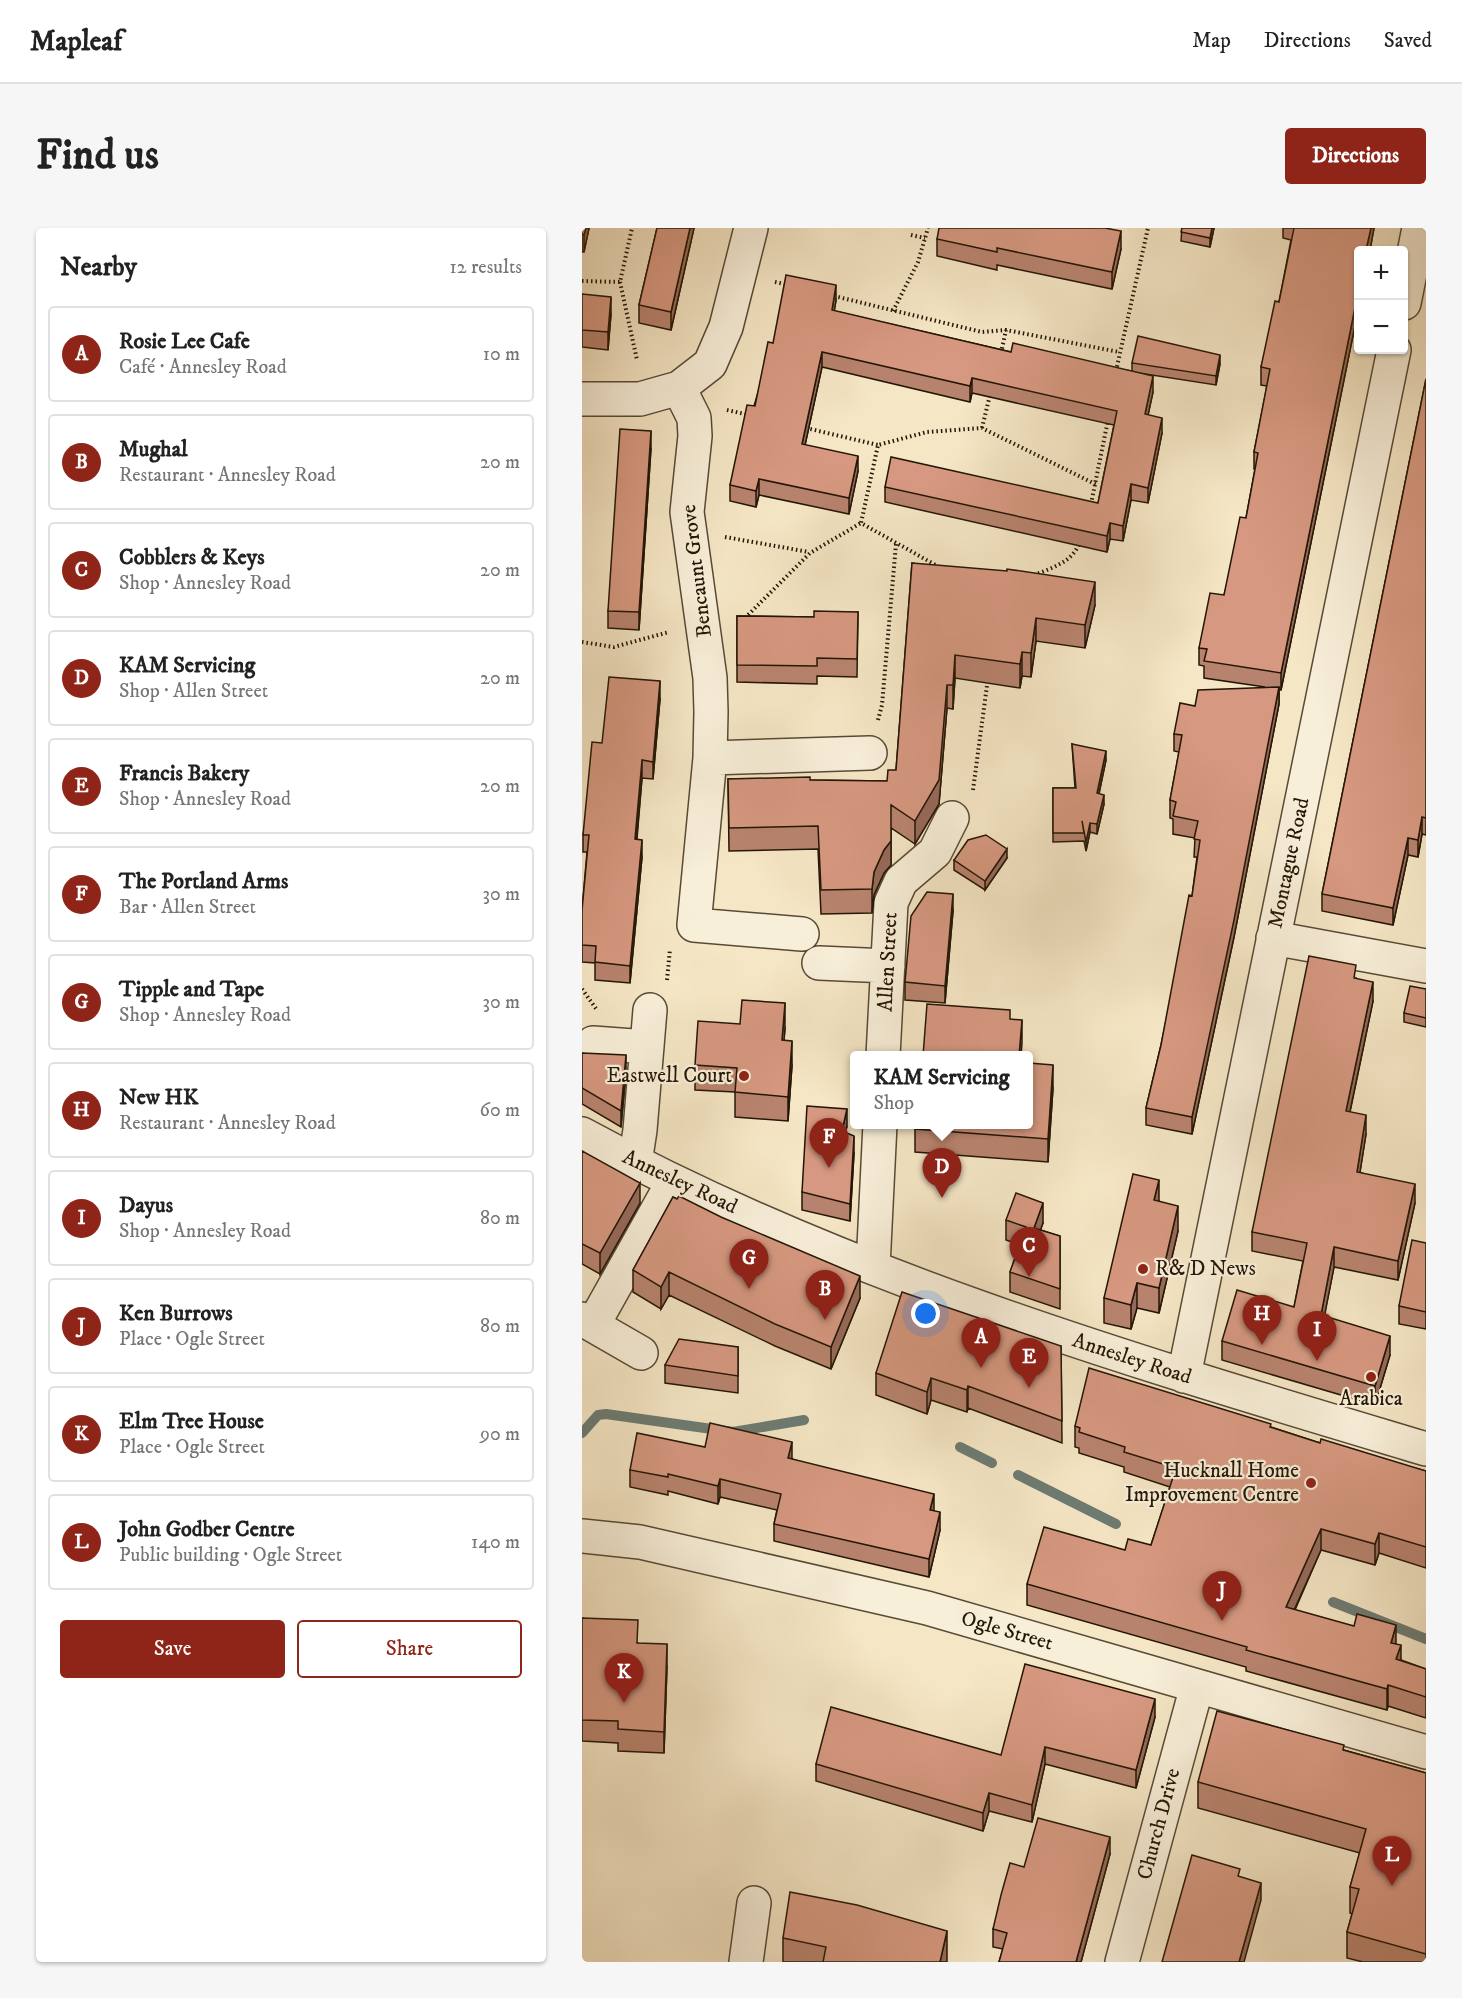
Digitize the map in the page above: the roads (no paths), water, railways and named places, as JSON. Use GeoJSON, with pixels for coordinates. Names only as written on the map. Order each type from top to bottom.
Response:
{"type":"FeatureCollection","features":[{"type":"Feature","properties":{"kind":"street"},"geometry":{"type":"LineString","coordinates":[[582,399],[640,399],[679,388],[710,364],[726,327],[750,228]]}},
{"type":"Feature","properties":{"kind":"street"},"geometry":{"type":"LineString","coordinates":[[1405,300],[1419,228]]}},
{"type":"Feature","properties":{"kind":"street","name":"Montague Road"},"geometry":{"type":"LineString","coordinates":[[1184,1376],[1393,354]]}},
{"type":"Feature","properties":{"kind":"street","name":"Bencaunt Grove"},"geometry":{"type":"LineString","coordinates":[[679,388],[694,418],[695,436],[687,512],[710,678],[710,758],[694,925],[802,934]]}},
{"type":"Feature","properties":{"kind":"street"},"geometry":{"type":"LineString","coordinates":[[710,758],[870,753]]}},
{"type":"Feature","properties":{"kind":"street","name":"Allen Street"},"geometry":{"type":"LineString","coordinates":[[883,1051],[891,903],[901,881],[935,852],[952,818]]}},
{"type":"Feature","properties":{"kind":"street"},"geometry":{"type":"LineString","coordinates":[[1273,938],[1426,966]]}},
{"type":"Feature","properties":{"kind":"street"},"geometry":{"type":"LineString","coordinates":[[819,963],[888,966]]}},
{"type":"Feature","properties":{"kind":"street"},"geometry":{"type":"LineString","coordinates":[[635,1163],[650,1010]]}},
{"type":"Feature","properties":{"kind":"street"},"geometry":{"type":"LineString","coordinates":[[593,1043],[647,1047]]}},
{"type":"Feature","properties":{"kind":"street"},"geometry":{"type":"LineString","coordinates":[[873,1267],[880,1129]]}},
{"type":"Feature","properties":{"kind":"street","name":"Annesley Road"},"geometry":{"type":"LineString","coordinates":[[582,1134],[673,1182],[873,1267],[1020,1322],[1184,1376],[1426,1449]]}},
{"type":"Feature","properties":{"kind":"street"},"geometry":{"type":"LineString","coordinates":[[641,1353],[587,1322],[611,1292],[673,1182]]}},
{"type":"Feature","properties":{"kind":"street","name":"Ogle Street"},"geometry":{"type":"LineString","coordinates":[[582,1536],[640,1542],[927,1608],[1426,1752]]}},
{"type":"Feature","properties":{"kind":"street","name":"Church Drive"},"geometry":{"type":"LineString","coordinates":[[1122,1962],[1197,1686]]}},
{"type":"Feature","properties":{"kind":"street"},"geometry":{"type":"LineString","coordinates":[[746,1962],[754,1903]]}},
{"type":"Feature","properties":{"kind":"waterway"},"geometry":{"type":"LineString","coordinates":[[582,1433],[598,1415],[606,1414],[733,1432],[804,1420]]}},
{"type":"Feature","properties":{"kind":"waterway"},"geometry":{"type":"LineString","coordinates":[[960,1447],[992,1463]]}},
{"type":"Feature","properties":{"kind":"waterway"},"geometry":{"type":"LineString","coordinates":[[1018,1475],[1116,1524]]}},
{"type":"Feature","properties":{"kind":"waterway"},"geometry":{"type":"LineString","coordinates":[[1333,1602],[1426,1639]]}},
{"type":"Feature","properties":{"kind":"place","name":"Eastwell Court"},"geometry":{"type":"Point","coordinates":[744,1076]}},
{"type":"Feature","properties":{"kind":"place","name":"The Portland Arms"},"geometry":{"type":"Point","coordinates":[829,1168]}},
{"type":"Feature","properties":{"kind":"place","name":"KAM Servicing"},"geometry":{"type":"Point","coordinates":[942,1198]}},
{"type":"Feature","properties":{"kind":"place","name":"R& D News"},"geometry":{"type":"Point","coordinates":[1143,1269]}},
{"type":"Feature","properties":{"kind":"place","name":"Cobblers & Keys"},"geometry":{"type":"Point","coordinates":[1029,1277]}},
{"type":"Feature","properties":{"kind":"place","name":"Tipple and Tape"},"geometry":{"type":"Point","coordinates":[749,1289]}},
{"type":"Feature","properties":{"kind":"place","name":"Mughal"},"geometry":{"type":"Point","coordinates":[825,1320]}},
{"type":"Feature","properties":{"kind":"place","name":"New HK"},"geometry":{"type":"Point","coordinates":[1262,1345]}},
{"type":"Feature","properties":{"kind":"place","name":"Dayus"},"geometry":{"type":"Point","coordinates":[1317,1361]}},
{"type":"Feature","properties":{"kind":"place","name":"Rosie Lee Cafe"},"geometry":{"type":"Point","coordinates":[981,1368]}},
{"type":"Feature","properties":{"kind":"place","name":"Arabica"},"geometry":{"type":"Point","coordinates":[1371,1377]}},
{"type":"Feature","properties":{"kind":"place","name":"Francis Bakery"},"geometry":{"type":"Point","coordinates":[1029,1388]}},
{"type":"Feature","properties":{"kind":"place","name":"Hucknall Home Improvement Centre"},"geometry":{"type":"Point","coordinates":[1311,1483]}},
{"type":"Feature","properties":{"kind":"place","name":"Ken Burrows"},"geometry":{"type":"Point","coordinates":[1222,1621]}},
{"type":"Feature","properties":{"kind":"place","name":"Elm Tree House"},"geometry":{"type":"Point","coordinates":[624,1703]}},
{"type":"Feature","properties":{"kind":"place","name":"John Godber Centre"},"geometry":{"type":"Point","coordinates":[1392,1886]}}]}
